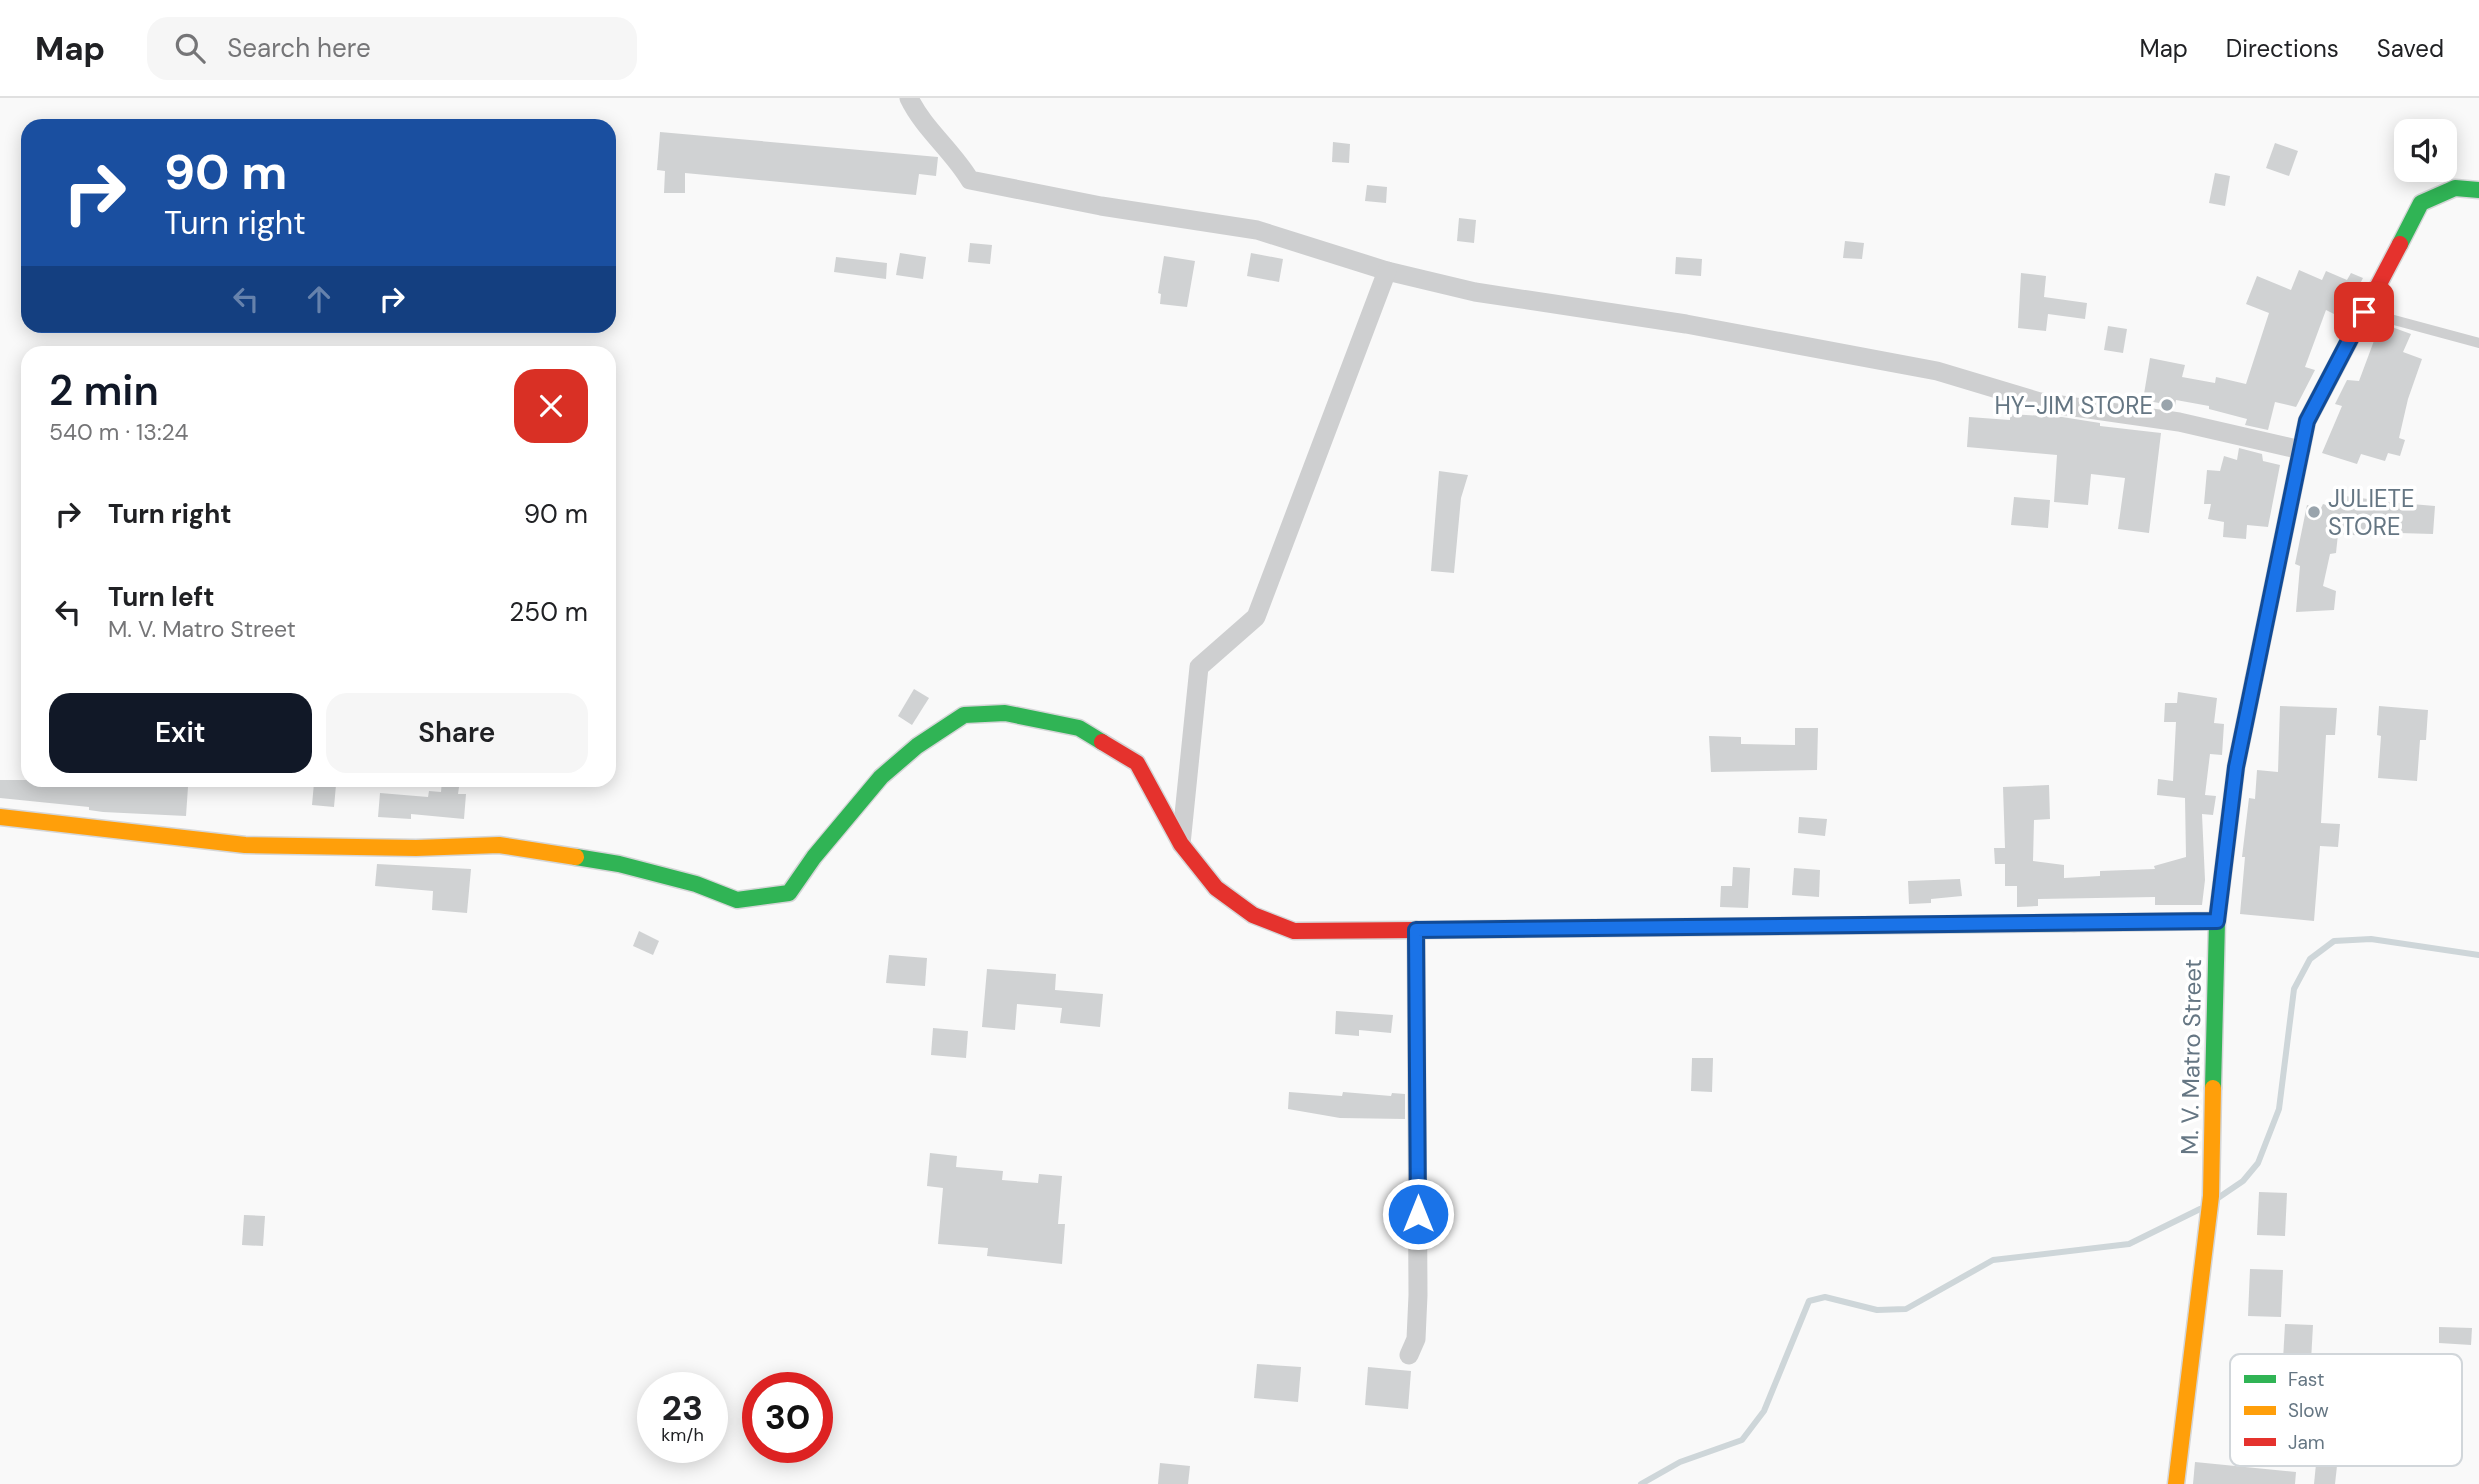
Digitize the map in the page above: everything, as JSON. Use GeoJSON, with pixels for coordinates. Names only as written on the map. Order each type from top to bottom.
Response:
{"type":"FeatureCollection","features":[{"type":"Feature","properties":{"kind":"street"},"geometry":{"type":"LineString","coordinates":[[909,98],[920,121],[954,154],[970,180],[1088,204],[1257,230],[1387,271],[1475,292],[1686,324],[1937,371],[2040,402],[2179,422],[2301,450]]}},
{"type":"Feature","properties":{"kind":"street","name":"M. V. Matro Street"},"geometry":{"type":"LineString","coordinates":[[2176,1484],[2211,1196],[2217,921],[2236,767],[2307,421],[2421,202],[2455,188],[2479,190]]}},
{"type":"Feature","properties":{"kind":"street"},"geometry":{"type":"LineString","coordinates":[[1181,844],[1199,667],[1256,617],[1387,271]]}},
{"type":"Feature","properties":{"kind":"street"},"geometry":{"type":"LineString","coordinates":[[0,817],[244,845],[416,848],[499,845],[619,864],[696,884],[737,900],[789,893],[814,857],[881,776],[917,746],[964,715],[1005,713],[1079,728],[1137,763],[1181,844],[1216,888],[1253,915],[1294,931],[2217,921]]}},
{"type":"Feature","properties":{"kind":"street"},"geometry":{"type":"LineString","coordinates":[[1409,1354],[1416,1339],[1418,1295],[1416,930]]}},
{"type":"Feature","properties":{"kind":"lane"},"geometry":{"type":"LineString","coordinates":[[2364,312],[2479,343]]}},
{"type":"Feature","properties":{"kind":"building"},"geometry":{"type":"Polygon","coordinates":[[[660,132],[938,157],[936,176],[919,174],[916,195],[685,173],[685,193],[664,193],[665,171],[657,170],[660,132]]]}},
{"type":"Feature","properties":{"kind":"building"},"geometry":{"type":"Polygon","coordinates":[[[1333,142],[1350,144],[1349,163],[1332,162],[1333,142]]]}},
{"type":"Feature","properties":{"kind":"building"},"geometry":{"type":"Polygon","coordinates":[[[2275,143],[2298,151],[2289,176],[2266,168],[2275,143]]]}},
{"type":"Feature","properties":{"kind":"building"},"geometry":{"type":"Polygon","coordinates":[[[2215,173],[2230,176],[2225,206],[2209,203],[2215,173]]]}},
{"type":"Feature","properties":{"kind":"building"},"geometry":{"type":"Polygon","coordinates":[[[1367,185],[1387,187],[1386,203],[1365,201],[1367,185]]]}},
{"type":"Feature","properties":{"kind":"building"},"geometry":{"type":"Polygon","coordinates":[[[1459,218],[1476,220],[1474,243],[1457,241],[1459,218]]]}},
{"type":"Feature","properties":{"kind":"building"},"geometry":{"type":"Polygon","coordinates":[[[1845,241],[1864,243],[1862,259],[1843,258],[1845,241]]]}},
{"type":"Feature","properties":{"kind":"building"},"geometry":{"type":"Polygon","coordinates":[[[970,243],[992,245],[990,264],[968,262],[970,243]]]}},
{"type":"Feature","properties":{"kind":"building"},"geometry":{"type":"Polygon","coordinates":[[[900,253],[926,257],[923,279],[896,275],[900,253]]]}},
{"type":"Feature","properties":{"kind":"building"},"geometry":{"type":"Polygon","coordinates":[[[1251,253],[1283,259],[1279,282],[1247,276],[1251,253]]]}},
{"type":"Feature","properties":{"kind":"building"},"geometry":{"type":"Polygon","coordinates":[[[1164,256],[1195,261],[1187,307],[1160,304],[1161,294],[1158,293],[1164,256]]]}},
{"type":"Feature","properties":{"kind":"building"},"geometry":{"type":"Polygon","coordinates":[[[836,257],[887,263],[886,279],[834,272],[836,257]]]}},
{"type":"Feature","properties":{"kind":"building"},"geometry":{"type":"Polygon","coordinates":[[[1676,257],[1702,259],[1701,276],[1675,274],[1676,257]]]}},
{"type":"Feature","properties":{"kind":"building"},"geometry":{"type":"Polygon","coordinates":[[[2299,270],[2322,280],[2326,271],[2347,280],[2351,273],[2363,278],[2342,318],[2326,310],[2305,367],[2315,370],[2296,407],[2275,402],[2268,430],[2245,425],[2247,419],[2209,409],[2209,406],[2176,400],[2175,406],[2143,400],[2150,358],[2185,365],[2182,377],[2215,383],[2216,377],[2246,384],[2269,313],[2246,304],[2257,276],[2291,290],[2299,270]]]}},
{"type":"Feature","properties":{"kind":"building"},"geometry":{"type":"Polygon","coordinates":[[[2021,273],[2046,276],[2044,297],[2087,303],[2085,319],[2048,314],[2046,331],[2018,328],[2021,273]]]}},
{"type":"Feature","properties":{"kind":"building"},"geometry":{"type":"Polygon","coordinates":[[[2108,326],[2127,329],[2123,353],[2104,350],[2108,326]]]}},
{"type":"Feature","properties":{"kind":"building"},"geometry":{"type":"Polygon","coordinates":[[[2389,326],[2411,334],[2403,352],[2422,359],[2408,399],[2399,438],[2405,440],[2400,456],[2388,453],[2385,461],[2361,454],[2357,464],[2322,453],[2342,406],[2335,404],[2347,380],[2359,381],[2378,330],[2386,333],[2389,326]]]}},
{"type":"Feature","properties":{"kind":"building"},"geometry":{"type":"Polygon","coordinates":[[[2010,414],[2062,417],[2100,423],[2100,426],[2161,433],[2149,533],[2118,529],[2125,478],[2091,474],[2088,505],[2054,502],[2057,455],[1967,447],[1969,417],[2010,420],[2010,414]]]}},
{"type":"Feature","properties":{"kind":"building"},"geometry":{"type":"Polygon","coordinates":[[[2239,448],[2262,454],[2263,461],[2280,465],[2268,527],[2247,525],[2246,539],[2223,537],[2224,522],[2208,519],[2211,504],[2204,504],[2207,470],[2220,471],[2224,456],[2237,460],[2239,448]]]}},
{"type":"Feature","properties":{"kind":"building"},"geometry":{"type":"Polygon","coordinates":[[[1439,471],[1468,475],[1461,498],[1454,573],[1431,571],[1439,471]]]}},
{"type":"Feature","properties":{"kind":"building"},"geometry":{"type":"Polygon","coordinates":[[[2338,495],[2368,499],[2388,498],[2388,502],[2435,506],[2433,534],[2399,533],[2398,538],[2338,534],[2336,553],[2330,554],[2323,586],[2336,591],[2334,610],[2296,612],[2300,566],[2295,564],[2307,505],[2320,510],[2323,504],[2336,508],[2338,495]]]}},
{"type":"Feature","properties":{"kind":"building"},"geometry":{"type":"Polygon","coordinates":[[[2014,497],[2050,500],[2048,528],[2011,525],[2014,497]]]}},
{"type":"Feature","properties":{"kind":"building"},"geometry":{"type":"Polygon","coordinates":[[[914,689],[929,698],[912,725],[898,716],[914,689]]]}},
{"type":"Feature","properties":{"kind":"building"},"geometry":{"type":"Polygon","coordinates":[[[2178,692],[2217,698],[2214,723],[2224,724],[2222,755],[2210,754],[2205,795],[2216,796],[2213,815],[2202,814],[2205,880],[2202,905],[2155,905],[2155,897],[2038,899],[2038,906],[2017,907],[2017,886],[2005,886],[2005,864],[1995,864],[1994,848],[2005,848],[2003,787],[2049,785],[2050,819],[2034,820],[2033,861],[2064,865],[2064,878],[2100,876],[2100,871],[2155,869],[2154,866],[2186,857],[2185,798],[2157,795],[2158,779],[2173,781],[2176,722],[2164,722],[2165,703],[2177,703],[2178,692]]]}},
{"type":"Feature","properties":{"kind":"building"},"geometry":{"type":"Polygon","coordinates":[[[2280,706],[2337,708],[2335,735],[2326,735],[2321,823],[2340,824],[2338,847],[2320,846],[2314,921],[2240,914],[2245,857],[2242,857],[2249,798],[2255,799],[2257,770],[2278,772],[2280,706]]]}},
{"type":"Feature","properties":{"kind":"building"},"geometry":{"type":"Polygon","coordinates":[[[2379,706],[2428,710],[2426,740],[2420,740],[2417,781],[2378,778],[2381,736],[2377,735],[2379,706]]]}},
{"type":"Feature","properties":{"kind":"building"},"geometry":{"type":"Polygon","coordinates":[[[1795,728],[1818,728],[1817,770],[1711,772],[1709,736],[1741,737],[1741,744],[1795,745],[1795,728]]]}},
{"type":"Feature","properties":{"kind":"building"},"geometry":{"type":"Polygon","coordinates":[[[0,780],[21,780],[21,787],[188,787],[186,816],[103,812],[89,810],[89,807],[0,798],[0,780]]]}},
{"type":"Feature","properties":{"kind":"building"},"geometry":{"type":"Polygon","coordinates":[[[314,787],[336,787],[334,807],[312,805],[314,787]]]}},
{"type":"Feature","properties":{"kind":"building"},"geometry":{"type":"Polygon","coordinates":[[[441,787],[459,787],[458,794],[466,794],[464,819],[411,814],[411,819],[378,817],[380,793],[428,797],[429,791],[441,792],[441,787]]]}},
{"type":"Feature","properties":{"kind":"building"},"geometry":{"type":"Polygon","coordinates":[[[1799,817],[1827,819],[1825,836],[1798,833],[1799,817]]]}},
{"type":"Feature","properties":{"kind":"building"},"geometry":{"type":"Polygon","coordinates":[[[377,864],[471,869],[467,913],[432,910],[433,891],[375,886],[377,864]]]}},
{"type":"Feature","properties":{"kind":"building"},"geometry":{"type":"Polygon","coordinates":[[[1733,867],[1750,868],[1748,908],[1720,907],[1721,886],[1732,886],[1733,867]]]}},
{"type":"Feature","properties":{"kind":"building"},"geometry":{"type":"Polygon","coordinates":[[[1794,868],[1820,870],[1819,897],[1792,895],[1794,868]]]}},
{"type":"Feature","properties":{"kind":"building"},"geometry":{"type":"Polygon","coordinates":[[[1960,879],[1962,896],[1931,899],[1931,903],[1909,904],[1908,881],[1960,879]]]}},
{"type":"Feature","properties":{"kind":"building"},"geometry":{"type":"Polygon","coordinates":[[[639,931],[659,941],[653,955],[633,946],[639,931]]]}},
{"type":"Feature","properties":{"kind":"building"},"geometry":{"type":"Polygon","coordinates":[[[889,955],[927,958],[925,986],[886,983],[889,955]]]}},
{"type":"Feature","properties":{"kind":"building"},"geometry":{"type":"Polygon","coordinates":[[[987,969],[1056,974],[1055,990],[1103,994],[1100,1027],[1060,1023],[1062,1008],[1017,1004],[1015,1030],[982,1027],[987,969]]]}},
{"type":"Feature","properties":{"kind":"building"},"geometry":{"type":"Polygon","coordinates":[[[1336,1011],[1393,1015],[1391,1033],[1359,1030],[1359,1036],[1335,1034],[1336,1011]]]}},
{"type":"Feature","properties":{"kind":"building"},"geometry":{"type":"Polygon","coordinates":[[[933,1028],[968,1031],[966,1058],[931,1055],[933,1028]]]}},
{"type":"Feature","properties":{"kind":"building"},"geometry":{"type":"Polygon","coordinates":[[[1692,1058],[1713,1058],[1712,1092],[1691,1091],[1692,1058]]]}},
{"type":"Feature","properties":{"kind":"building"},"geometry":{"type":"Polygon","coordinates":[[[1289,1092],[1342,1096],[1343,1092],[1391,1096],[1392,1093],[1405,1094],[1405,1119],[1340,1118],[1288,1109],[1289,1092]]]}},
{"type":"Feature","properties":{"kind":"building"},"geometry":{"type":"Polygon","coordinates":[[[930,1153],[957,1156],[956,1167],[1003,1171],[1002,1180],[1038,1183],[1039,1174],[1062,1176],[1058,1224],[1065,1224],[1062,1264],[987,1256],[988,1248],[938,1244],[943,1188],[927,1186],[930,1153]]]}},
{"type":"Feature","properties":{"kind":"building"},"geometry":{"type":"Polygon","coordinates":[[[2259,1192],[2287,1193],[2285,1236],[2257,1235],[2259,1192]]]}},
{"type":"Feature","properties":{"kind":"building"},"geometry":{"type":"Polygon","coordinates":[[[244,1215],[265,1216],[263,1246],[242,1245],[244,1215]]]}},
{"type":"Feature","properties":{"kind":"building"},"geometry":{"type":"Polygon","coordinates":[[[2250,1269],[2283,1270],[2281,1317],[2248,1316],[2250,1269]]]}},
{"type":"Feature","properties":{"kind":"building"},"geometry":{"type":"Polygon","coordinates":[[[2285,1324],[2313,1325],[2311,1354],[2283,1354],[2285,1324]]]}},
{"type":"Feature","properties":{"kind":"building"},"geometry":{"type":"Polygon","coordinates":[[[2439,1327],[2472,1328],[2471,1345],[2439,1343],[2439,1327]]]}},
{"type":"Feature","properties":{"kind":"building"},"geometry":{"type":"Polygon","coordinates":[[[1257,1364],[1301,1367],[1298,1402],[1254,1398],[1257,1364]]]}},
{"type":"Feature","properties":{"kind":"building"},"geometry":{"type":"Polygon","coordinates":[[[1368,1367],[1411,1371],[1408,1409],[1365,1405],[1368,1367]]]}},
{"type":"Feature","properties":{"kind":"building"},"geometry":{"type":"Polygon","coordinates":[[[2195,1462],[2296,1472],[2295,1484],[2193,1484],[2195,1462]]]}},
{"type":"Feature","properties":{"kind":"building"},"geometry":{"type":"Polygon","coordinates":[[[1160,1463],[1190,1466],[1188,1484],[1158,1484],[1160,1463]]]}},
{"type":"Feature","properties":{"kind":"building"},"geometry":{"type":"Polygon","coordinates":[[[2316,1466],[2337,1466],[2335,1484],[2314,1484],[2316,1466]]]}},
{"type":"Feature","properties":{"kind":"waterway"},"geometry":{"type":"LineString","coordinates":[[2218,1198],[2243,1181],[2258,1163],[2279,1109],[2294,989],[2310,959],[2334,941],[2371,939],[2479,955]]}},
{"type":"Feature","properties":{"kind":"waterway"},"geometry":{"type":"LineString","coordinates":[[1641,1484],[1680,1462],[1742,1440],[1764,1411],[1809,1301],[1825,1297],[1877,1310],[1906,1309],[1993,1260],[2129,1244],[2200,1209]]}},
{"type":"Feature","properties":{"kind":"traffic: fast"},"geometry":{"type":"LineString","coordinates":[[2400,244],[2421,203],[2455,188],[2479,190]]}},
{"type":"Feature","properties":{"kind":"traffic: fast"},"geometry":{"type":"LineString","coordinates":[[2213,1088],[2217,921],[2236,767],[2254,679]]}},
{"type":"Feature","properties":{"kind":"traffic: fast"},"geometry":{"type":"LineString","coordinates":[[576,857],[619,864],[696,884],[737,900],[789,893],[814,857],[881,777],[917,746],[964,715],[1005,713],[1079,728],[1102,742]]}},
{"type":"Feature","properties":{"kind":"traffic: fast"},"geometry":{"type":"LineString","coordinates":[[1416,930],[2074,923]]}},
{"type":"Feature","properties":{"kind":"traffic: slow"},"geometry":{"type":"LineString","coordinates":[[0,817],[245,845],[416,848],[499,845],[576,857]]}},
{"type":"Feature","properties":{"kind":"traffic: slow"},"geometry":{"type":"LineString","coordinates":[[2074,923],[2217,921]]}},
{"type":"Feature","properties":{"kind":"traffic: slow"},"geometry":{"type":"LineString","coordinates":[[2176,1484],[2211,1196],[2213,1088]]}},
{"type":"Feature","properties":{"kind":"traffic: jam"},"geometry":{"type":"LineString","coordinates":[[2254,679],[2307,421],[2400,244]]}},
{"type":"Feature","properties":{"kind":"traffic: jam"},"geometry":{"type":"LineString","coordinates":[[1102,742],[1137,763],[1181,844],[1216,888],[1253,915],[1294,931],[1416,930]]}},
{"type":"Feature","properties":{"kind":"place","name":"HY-JIM STORE"},"geometry":{"type":"Point","coordinates":[2167,405]}},
{"type":"Feature","properties":{"kind":"place","name":"JULIETE STORE"},"geometry":{"type":"Point","coordinates":[2314,512]}},
{"type":"Feature","properties":{"kind":"route"},"geometry":{"type":"LineString","coordinates":[[1418,1214],[1416,930],[2217,921],[2236,767],[2307,421],[2364,312]]}}]}
